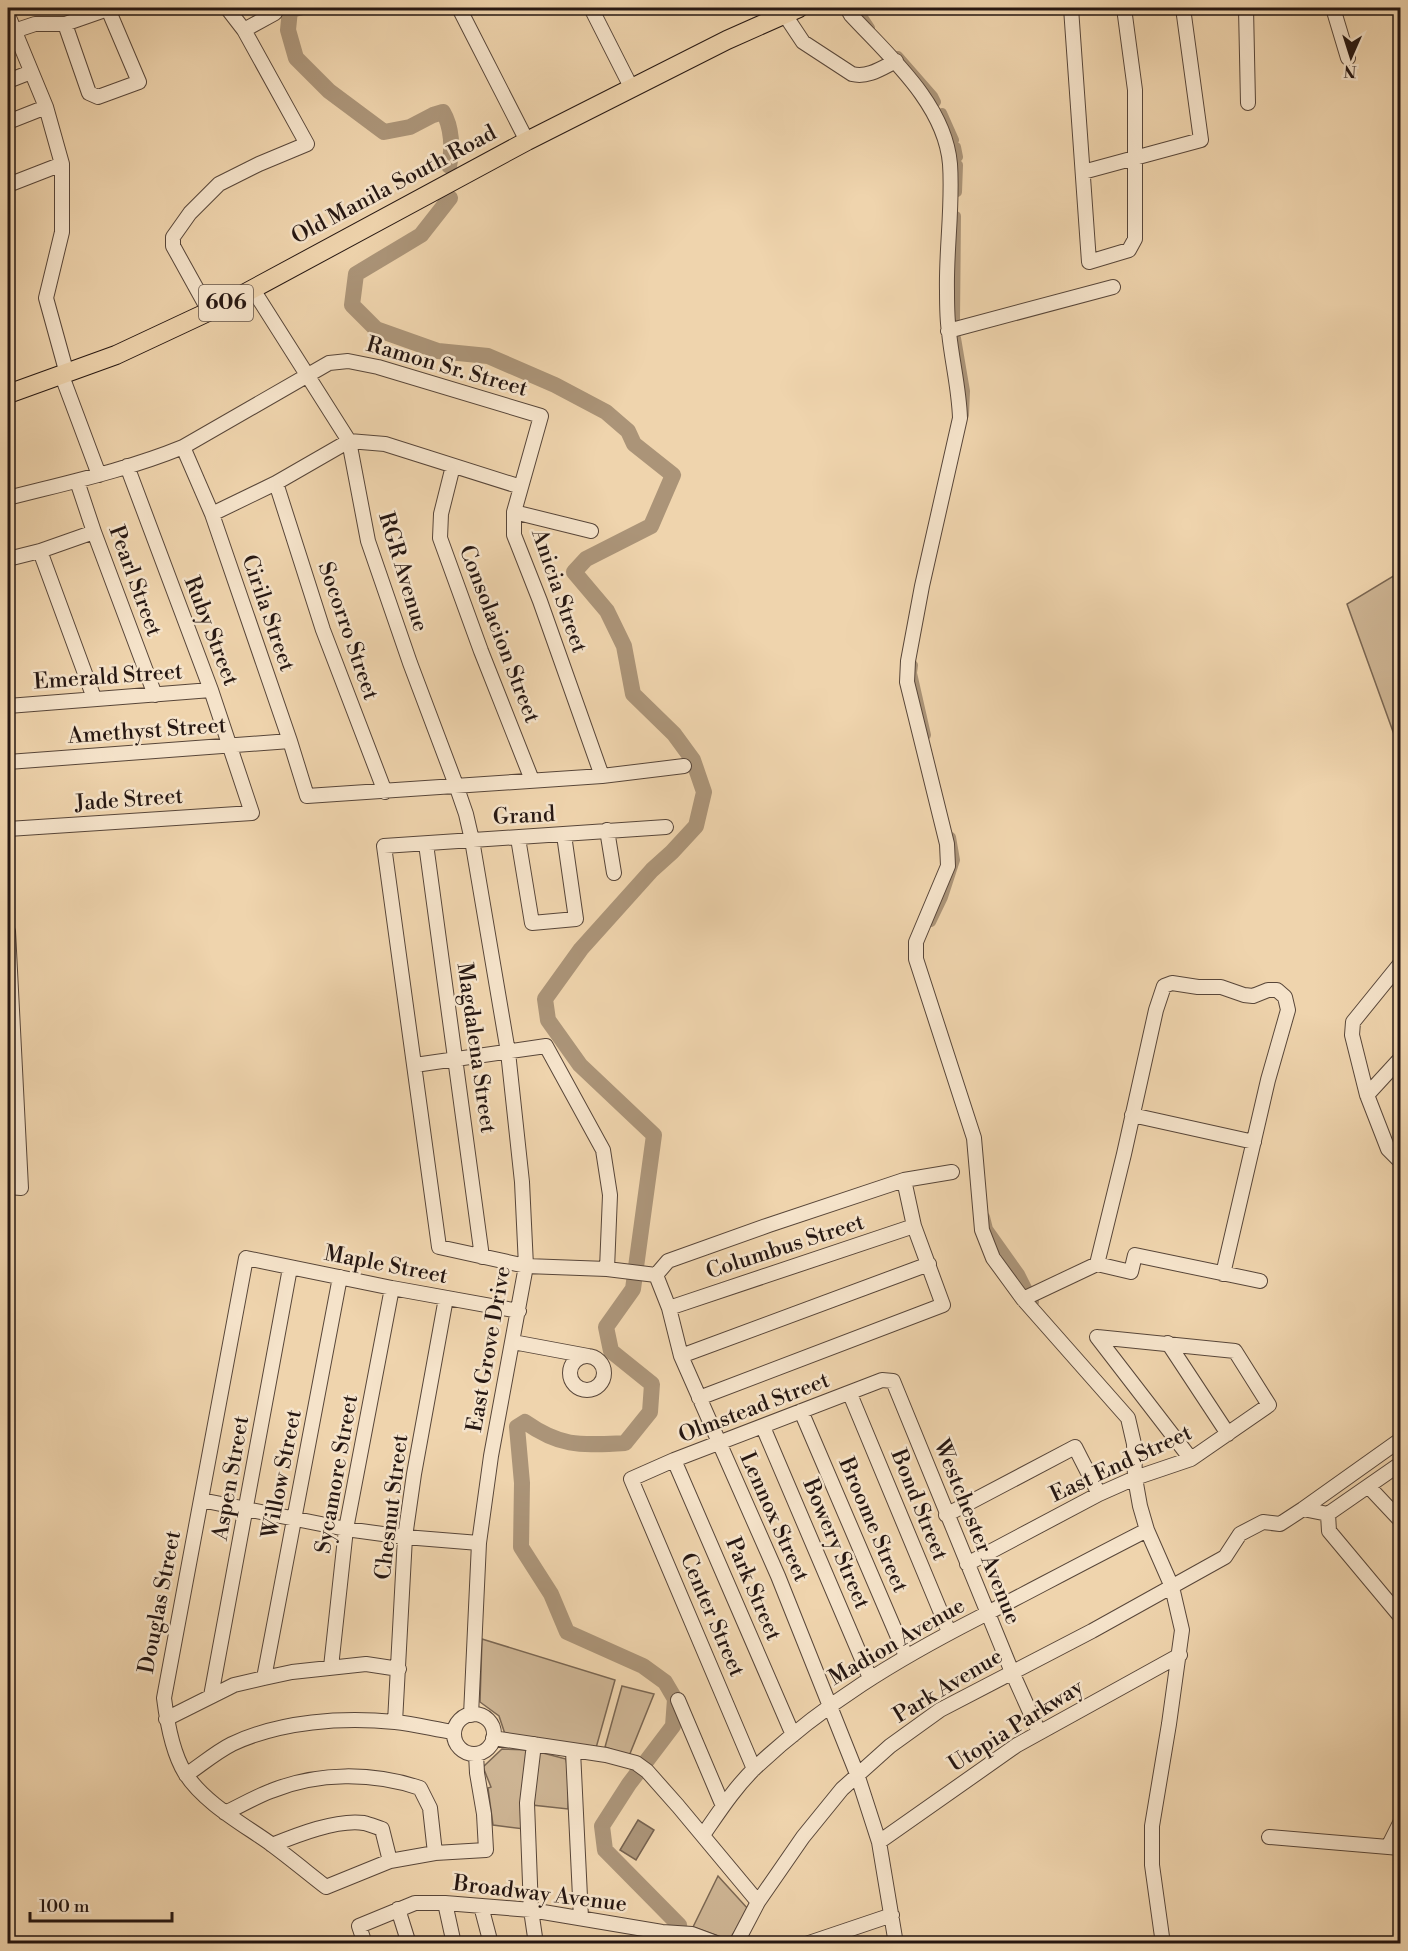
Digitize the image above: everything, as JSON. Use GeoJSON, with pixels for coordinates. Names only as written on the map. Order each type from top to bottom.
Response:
{"type":"FeatureCollection","features":[{"type":"Feature","properties":{"kind":"main road","name":"Old Manila South Road"},"geometry":{"type":"LineString","coordinates":[[8,394],[64,375],[141,344],[209,311],[436,192],[527,141],[728,40],[792,11]]}},
{"type":"Feature","properties":{"kind":"street"},"geometry":{"type":"LineString","coordinates":[[209,311],[173,246],[173,237],[190,213],[219,183],[307,144],[244,30],[226,8]]}},
{"type":"Feature","properties":{"kind":"street"},"geometry":{"type":"LineString","coordinates":[[244,30],[275,14],[272,8]]}},
{"type":"Feature","properties":{"kind":"street"},"geometry":{"type":"LineString","coordinates":[[459,8],[527,141]]}},
{"type":"Feature","properties":{"kind":"street"},"geometry":{"type":"LineString","coordinates":[[591,8],[632,89]]}},
{"type":"Feature","properties":{"kind":"street"},"geometry":{"type":"LineString","coordinates":[[847,8],[917,87],[945,137],[950,162],[948,331],[960,393],[960,418],[922,586],[908,661],[907,682],[947,844],[948,866],[916,942],[916,959],[974,1138],[982,1230],[993,1258],[1023,1299],[1128,1418],[1134,1444],[1135,1478],[1147,1530],[1172,1587],[1182,1630],[1180,1654],[1152,1826],[1152,1865],[1163,1944]]}},
{"type":"Feature","properties":{"kind":"street"},"geometry":{"type":"LineString","coordinates":[[1071,8],[1089,262],[1129,250],[1135,239],[1135,90],[1124,8]]}},
{"type":"Feature","properties":{"kind":"street"},"geometry":{"type":"LineString","coordinates":[[1083,172],[1201,140],[1183,8]]}},
{"type":"Feature","properties":{"kind":"street"},"geometry":{"type":"LineString","coordinates":[[1246,8],[1248,103]]}},
{"type":"Feature","properties":{"kind":"street"},"geometry":{"type":"LineString","coordinates":[[1333,8],[1348,58]]}},
{"type":"Feature","properties":{"kind":"street"},"geometry":{"type":"LineString","coordinates":[[11,32],[34,24],[65,24],[108,9],[139,82],[98,98],[89,93],[65,24]]}},
{"type":"Feature","properties":{"kind":"street"},"geometry":{"type":"LineString","coordinates":[[792,11],[802,42],[852,74],[858,76],[871,74],[896,62]]}},
{"type":"Feature","properties":{"kind":"street"},"geometry":{"type":"LineString","coordinates":[[8,15],[11,32],[46,107],[62,164],[62,232],[46,298],[64,375],[99,475]]}},
{"type":"Feature","properties":{"kind":"street"},"geometry":{"type":"LineString","coordinates":[[8,81],[31,72]]}},
{"type":"Feature","properties":{"kind":"street"},"geometry":{"type":"LineString","coordinates":[[8,122],[46,107]]}},
{"type":"Feature","properties":{"kind":"street"},"geometry":{"type":"LineString","coordinates":[[8,185],[62,164]]}},
{"type":"Feature","properties":{"kind":"street"},"geometry":{"type":"LineString","coordinates":[[948,331],[1113,287]]}},
{"type":"Feature","properties":{"kind":"street","name":"RGR Avenue"},"geometry":{"type":"LineString","coordinates":[[252,288],[349,441],[368,541],[466,814]]}},
{"type":"Feature","properties":{"kind":"street","name":"Ramon Sr. Street"},"geometry":{"type":"LineString","coordinates":[[8,498],[99,475],[183,447],[329,363],[348,361],[378,368],[541,416]]}},
{"type":"Feature","properties":{"kind":"street","name":"Anicia Street"},"geometry":{"type":"LineString","coordinates":[[541,416],[514,512],[514,535],[602,776]]}},
{"type":"Feature","properties":{"kind":"street"},"geometry":{"type":"LineString","coordinates":[[212,514],[276,483],[349,441],[385,444],[521,487]]}},
{"type":"Feature","properties":{"kind":"street","name":"Cirila Street"},"geometry":{"type":"LineString","coordinates":[[183,447],[212,514],[307,796],[385,792]]}},
{"type":"Feature","properties":{"kind":"street","name":"Ruby Street"},"geometry":{"type":"LineString","coordinates":[[127,466],[211,690],[252,813]]}},
{"type":"Feature","properties":{"kind":"street","name":"Consolacion Street"},"geometry":{"type":"LineString","coordinates":[[453,466],[441,514],[440,538],[477,641],[532,780]]}},
{"type":"Feature","properties":{"kind":"street","name":"Pearl Street"},"geometry":{"type":"LineString","coordinates":[[77,481],[155,694]]}},
{"type":"Feature","properties":{"kind":"street","name":"Socorro Street"},"geometry":{"type":"LineString","coordinates":[[276,483],[323,630],[385,792]]}},
{"type":"Feature","properties":{"kind":"street"},"geometry":{"type":"LineString","coordinates":[[514,512],[591,531]]}},
{"type":"Feature","properties":{"kind":"street"},"geometry":{"type":"LineString","coordinates":[[8,559],[40,551],[94,532]]}},
{"type":"Feature","properties":{"kind":"street"},"geometry":{"type":"LineString","coordinates":[[40,551],[94,698]]}},
{"type":"Feature","properties":{"kind":"street","name":"Emerald Street"},"geometry":{"type":"LineString","coordinates":[[8,706],[211,690]]}},
{"type":"Feature","properties":{"kind":"street","name":"Amethyst Street"},"geometry":{"type":"LineString","coordinates":[[8,762],[290,741]]}},
{"type":"Feature","properties":{"kind":"street"},"geometry":{"type":"LineString","coordinates":[[385,792],[602,776],[684,766]]}},
{"type":"Feature","properties":{"kind":"street","name":"Jade Street"},"geometry":{"type":"LineString","coordinates":[[8,829],[252,813]]}},
{"type":"Feature","properties":{"kind":"street","name":"East Grove Drive"},"geometry":{"type":"LineString","coordinates":[[466,814],[508,1052],[522,1182],[526,1266],[491,1456],[479,1543],[471,1714]]}},
{"type":"Feature","properties":{"kind":"street","name":"Grand"},"geometry":{"type":"LineString","coordinates":[[415,1065],[384,846],[666,827]]}},
{"type":"Feature","properties":{"kind":"street"},"geometry":{"type":"LineString","coordinates":[[607,830],[614,873]]}},
{"type":"Feature","properties":{"kind":"street"},"geometry":{"type":"LineString","coordinates":[[518,838],[532,923],[576,919],[564,835]]}},
{"type":"Feature","properties":{"kind":"street","name":"Magdalena Street"},"geometry":{"type":"LineString","coordinates":[[426,844],[482,1257]]}},
{"type":"Feature","properties":{"kind":"street"},"geometry":{"type":"LineString","coordinates":[[8,931],[14,1188]]}},
{"type":"Feature","properties":{"kind":"street"},"geometry":{"type":"LineString","coordinates":[[1401,964],[1353,1022],[1352,1035],[1367,1095],[1388,1149],[1401,1161]]}},
{"type":"Feature","properties":{"kind":"street"},"geometry":{"type":"LineString","coordinates":[[1096,1264],[1124,1154],[1156,1010],[1164,986],[1172,983],[1198,987],[1221,987],[1253,996],[1268,990],[1277,990],[1285,997],[1288,1010],[1268,1080],[1224,1274]]}},
{"type":"Feature","properties":{"kind":"street"},"geometry":{"type":"LineString","coordinates":[[607,1269],[610,1195],[603,1150],[546,1046],[415,1065],[439,1247],[526,1266],[607,1269],[656,1275],[668,1261],[904,1180],[952,1172]]}},
{"type":"Feature","properties":{"kind":"street"},"geometry":{"type":"LineString","coordinates":[[1367,1095],[1398,1066]]}},
{"type":"Feature","properties":{"kind":"street"},"geometry":{"type":"LineString","coordinates":[[1132,1114],[1254,1142]]}},
{"type":"Feature","properties":{"kind":"street"},"geometry":{"type":"LineString","coordinates":[[699,1398],[943,1305],[914,1226],[904,1180]]}},
{"type":"Feature","properties":{"kind":"street","name":"Columbus Street"},"geometry":{"type":"LineString","coordinates":[[669,1308],[914,1226]]}},
{"type":"Feature","properties":{"kind":"street"},"geometry":{"type":"LineString","coordinates":[[1023,1299],[1096,1264],[1131,1272],[1135,1255],[1260,1281]]}},
{"type":"Feature","properties":{"kind":"street","name":"Maple Street"},"geometry":{"type":"LineString","coordinates":[[246,1258],[519,1311]]}},
{"type":"Feature","properties":{"kind":"street","name":"Douglas Street"},"geometry":{"type":"LineString","coordinates":[[246,1258],[164,1698],[166,1719],[186,1775],[225,1813],[272,1845],[326,1887],[390,1861]]}},
{"type":"Feature","properties":{"kind":"street"},"geometry":{"type":"LineString","coordinates":[[681,1356],[929,1264]]}},
{"type":"Feature","properties":{"kind":"street","name":"Aspen Street"},"geometry":{"type":"LineString","coordinates":[[211,1696],[290,1268]]}},
{"type":"Feature","properties":{"kind":"street","name":"Lennox Street"},"geometry":{"type":"LineString","coordinates":[[656,1275],[669,1308],[681,1356],[778,1576],[857,1774],[879,1842],[896,1944]]}},
{"type":"Feature","properties":{"kind":"street","name":"Willow Street"},"geometry":{"type":"LineString","coordinates":[[264,1678],[340,1277]]}},
{"type":"Feature","properties":{"kind":"street","name":"Sycamore Street"},"geometry":{"type":"LineString","coordinates":[[331,1667],[346,1529],[392,1288]]}},
{"type":"Feature","properties":{"kind":"street","name":"Chesnut Street"},"geometry":{"type":"LineString","coordinates":[[395,1722],[405,1537],[446,1298]]}},
{"type":"Feature","properties":{"kind":"street","name":"East End Street"},"geometry":{"type":"LineString","coordinates":[[967,1564],[1099,1494],[1135,1478],[1191,1459],[1269,1405],[1235,1351],[1097,1337],[1191,1459]]}},
{"type":"Feature","properties":{"kind":"street"},"geometry":{"type":"LineString","coordinates":[[513,1342],[588,1356]]}},
{"type":"Feature","properties":{"kind":"street"},"geometry":{"type":"LineString","coordinates":[[1168,1343],[1228,1434]]}},
{"type":"Feature","properties":{"kind":"street","name":"Olmstead Street"},"geometry":{"type":"LineString","coordinates":[[631,1479],[674,1460],[882,1380],[893,1381]]}},
{"type":"Feature","properties":{"kind":"street","name":"Westchester Avenue"},"geometry":{"type":"LineString","coordinates":[[893,1381],[946,1515],[1039,1732]]}},
{"type":"Feature","properties":{"kind":"street","name":"Bond Street"},"geometry":{"type":"LineString","coordinates":[[850,1394],[949,1632]]}},
{"type":"Feature","properties":{"kind":"street","name":"Broome Street"},"geometry":{"type":"LineString","coordinates":[[801,1411],[906,1656]]}},
{"type":"Feature","properties":{"kind":"street","name":"Bowery Street"},"geometry":{"type":"LineString","coordinates":[[764,1427],[870,1678]]}},
{"type":"Feature","properties":{"kind":"street","name":"Park Avenue"},"geometry":{"type":"LineString","coordinates":[[736,1944],[758,1902],[803,1837],[842,1789],[890,1746],[940,1710],[1092,1631],[1225,1557],[1240,1534],[1263,1522],[1280,1524],[1401,1440]]}},
{"type":"Feature","properties":{"kind":"street"},"geometry":{"type":"LineString","coordinates":[[946,1515],[1075,1447],[1099,1494]]}},
{"type":"Feature","properties":{"kind":"street","name":"Park Street"},"geometry":{"type":"LineString","coordinates":[[674,1460],[793,1735]]}},
{"type":"Feature","properties":{"kind":"street"},"geometry":{"type":"LineString","coordinates":[[1303,1509],[1328,1514],[1401,1464]]}},
{"type":"Feature","properties":{"kind":"street","name":"Center Street"},"geometry":{"type":"LineString","coordinates":[[631,1479],[754,1769]]}},
{"type":"Feature","properties":{"kind":"street"},"geometry":{"type":"LineString","coordinates":[[1369,1487],[1401,1520]]}},
{"type":"Feature","properties":{"kind":"street"},"geometry":{"type":"LineString","coordinates":[[201,1500],[346,1529],[479,1543]]}},
{"type":"Feature","properties":{"kind":"street"},"geometry":{"type":"LineString","coordinates":[[1328,1514],[1329,1531],[1401,1616]]}},
{"type":"Feature","properties":{"kind":"street","name":"Madion Avenue"},"geometry":{"type":"LineString","coordinates":[[703,1835],[723,1806],[754,1769],[831,1705],[870,1678],[949,1632],[1147,1530]]}},
{"type":"Feature","properties":{"kind":"street","name":"Utopia Parkway"},"geometry":{"type":"LineString","coordinates":[[879,1842],[1039,1732],[1180,1654]]}},
{"type":"Feature","properties":{"kind":"street"},"geometry":{"type":"LineString","coordinates":[[166,1719],[234,1685],[264,1678],[292,1672],[366,1664],[399,1669]]}},
{"type":"Feature","properties":{"kind":"street"},"geometry":{"type":"LineString","coordinates":[[678,1700],[723,1806]]}},
{"type":"Feature","properties":{"kind":"street"},"geometry":{"type":"LineString","coordinates":[[471,1714],[482,1716],[492,1728],[493,1738],[486,1750],[476,1754],[459,1749],[453,1732],[459,1720],[471,1714]]}},
{"type":"Feature","properties":{"kind":"street"},"geometry":{"type":"LineString","coordinates":[[186,1775],[232,1744],[269,1731],[317,1722],[395,1722],[453,1732]]}},
{"type":"Feature","properties":{"kind":"street"},"geometry":{"type":"LineString","coordinates":[[493,1738],[606,1755],[641,1767],[703,1835],[758,1902]]}},
{"type":"Feature","properties":{"kind":"street"},"geometry":{"type":"LineString","coordinates":[[534,1744],[527,1803],[531,1910],[536,1944]]}},
{"type":"Feature","properties":{"kind":"street"},"geometry":{"type":"LineString","coordinates":[[573,1751],[581,1918]]}},
{"type":"Feature","properties":{"kind":"street"},"geometry":{"type":"LineString","coordinates":[[272,1845],[303,1833],[337,1825],[363,1823],[382,1829],[390,1861],[435,1853],[486,1850],[476,1754]]}},
{"type":"Feature","properties":{"kind":"street"},"geometry":{"type":"LineString","coordinates":[[225,1813],[272,1790],[318,1778],[366,1776],[398,1780],[420,1788],[430,1808],[435,1853]]}},
{"type":"Feature","properties":{"kind":"street"},"geometry":{"type":"LineString","coordinates":[[1269,1837],[1394,1848],[1401,1823]]}},
{"type":"Feature","properties":{"kind":"street","name":"Broadway Avenue"},"geometry":{"type":"LineString","coordinates":[[364,1944],[358,1926],[415,1903],[445,1903],[531,1910],[674,1932],[719,1944]]}},
{"type":"Feature","properties":{"kind":"street"},"geometry":{"type":"LineString","coordinates":[[445,1903],[454,1944]]}},
{"type":"Feature","properties":{"kind":"street"},"geometry":{"type":"LineString","coordinates":[[481,1906],[491,1944]]}},
{"type":"Feature","properties":{"kind":"street"},"geometry":{"type":"LineString","coordinates":[[398,1909],[409,1944]]}},
{"type":"Feature","properties":{"kind":"street"},"geometry":{"type":"LineString","coordinates":[[806,1944],[892,1915]]}},
{"type":"Feature","properties":{"kind":"street"},"geometry":{"type":"LineString","coordinates":[[654,1944],[674,1932]]}},
{"type":"Feature","properties":{"kind":"shaded area"},"geometry":{"type":"Polygon","coordinates":[[[1400,572],[1400,751],[1347,604],[1400,572]]]}},
{"type":"Feature","properties":{"kind":"shaded area"},"geometry":{"type":"Polygon","coordinates":[[[482,1639],[615,1680],[596,1748],[505,1734],[499,1716],[480,1702],[482,1639]]]}},
{"type":"Feature","properties":{"kind":"shaded area"},"geometry":{"type":"Polygon","coordinates":[[[622,1686],[654,1694],[629,1756],[605,1747],[622,1686]]]}},
{"type":"Feature","properties":{"kind":"shaded area"},"geometry":{"type":"Polygon","coordinates":[[[502,1749],[529,1750],[524,1829],[493,1825],[488,1788],[491,1787],[483,1767],[502,1749]]]}},
{"type":"Feature","properties":{"kind":"shaded area"},"geometry":{"type":"Polygon","coordinates":[[[539,1752],[566,1759],[569,1778],[568,1809],[532,1805],[539,1752]]]}},
{"type":"Feature","properties":{"kind":"shaded area"},"geometry":{"type":"Polygon","coordinates":[[[638,1820],[654,1830],[636,1860],[620,1850],[638,1820]]]}},
{"type":"Feature","properties":{"kind":"shaded area"},"geometry":{"type":"Polygon","coordinates":[[[718,1876],[749,1910],[729,1940],[693,1927],[718,1876]]]}},
{"type":"Feature","properties":{"kind":"waterway"},"geometry":{"type":"LineString","coordinates":[[299,8],[290,10],[288,30],[296,58],[329,91],[384,132],[410,127],[443,112],[451,139],[449,166]]}},
{"type":"Feature","properties":{"kind":"waterway"},"geometry":{"type":"LineString","coordinates":[[857,8],[870,28]]}},
{"type":"Feature","properties":{"kind":"waterway"},"geometry":{"type":"LineString","coordinates":[[898,56],[936,102]]}},
{"type":"Feature","properties":{"kind":"waterway"},"geometry":{"type":"LineString","coordinates":[[942,113],[954,140]]}},
{"type":"Feature","properties":{"kind":"waterway"},"geometry":{"type":"LineString","coordinates":[[956,147],[958,157]]}},
{"type":"Feature","properties":{"kind":"waterway"},"geometry":{"type":"LineString","coordinates":[[957,192],[958,165]]}},
{"type":"Feature","properties":{"kind":"waterway"},"geometry":{"type":"LineString","coordinates":[[450,198],[421,235],[356,274],[352,305],[376,329],[438,351],[488,356],[555,385],[606,412],[628,431],[634,444],[673,475],[651,526],[586,559],[574,572],[607,611],[624,646],[633,694],[674,734],[693,760],[704,792],[696,826],[652,870],[581,949],[545,999],[548,1020],[580,1065],[654,1135],[633,1289],[606,1327],[611,1351],[652,1384],[650,1412],[625,1443],[573,1443],[550,1437],[525,1422],[517,1427],[522,1483],[521,1547],[551,1594],[567,1632],[643,1666],[665,1682],[675,1699],[673,1726],[629,1784],[602,1826],[605,1850],[679,1925],[682,1944]]}},
{"type":"Feature","properties":{"kind":"waterway"},"geometry":{"type":"LineString","coordinates":[[955,321],[956,216]]}},
{"type":"Feature","properties":{"kind":"waterway"},"geometry":{"type":"LineString","coordinates":[[956,338],[965,391],[964,415]]}},
{"type":"Feature","properties":{"kind":"waterway"},"geometry":{"type":"LineString","coordinates":[[913,665],[912,673],[926,735]]}},
{"type":"Feature","properties":{"kind":"waterway"},"geometry":{"type":"LineString","coordinates":[[931,922],[943,897],[955,860],[951,837]]}},
{"type":"Feature","properties":{"kind":"waterway"},"geometry":{"type":"LineString","coordinates":[[985,1217],[988,1229],[1020,1274],[1034,1302]]}}]}
